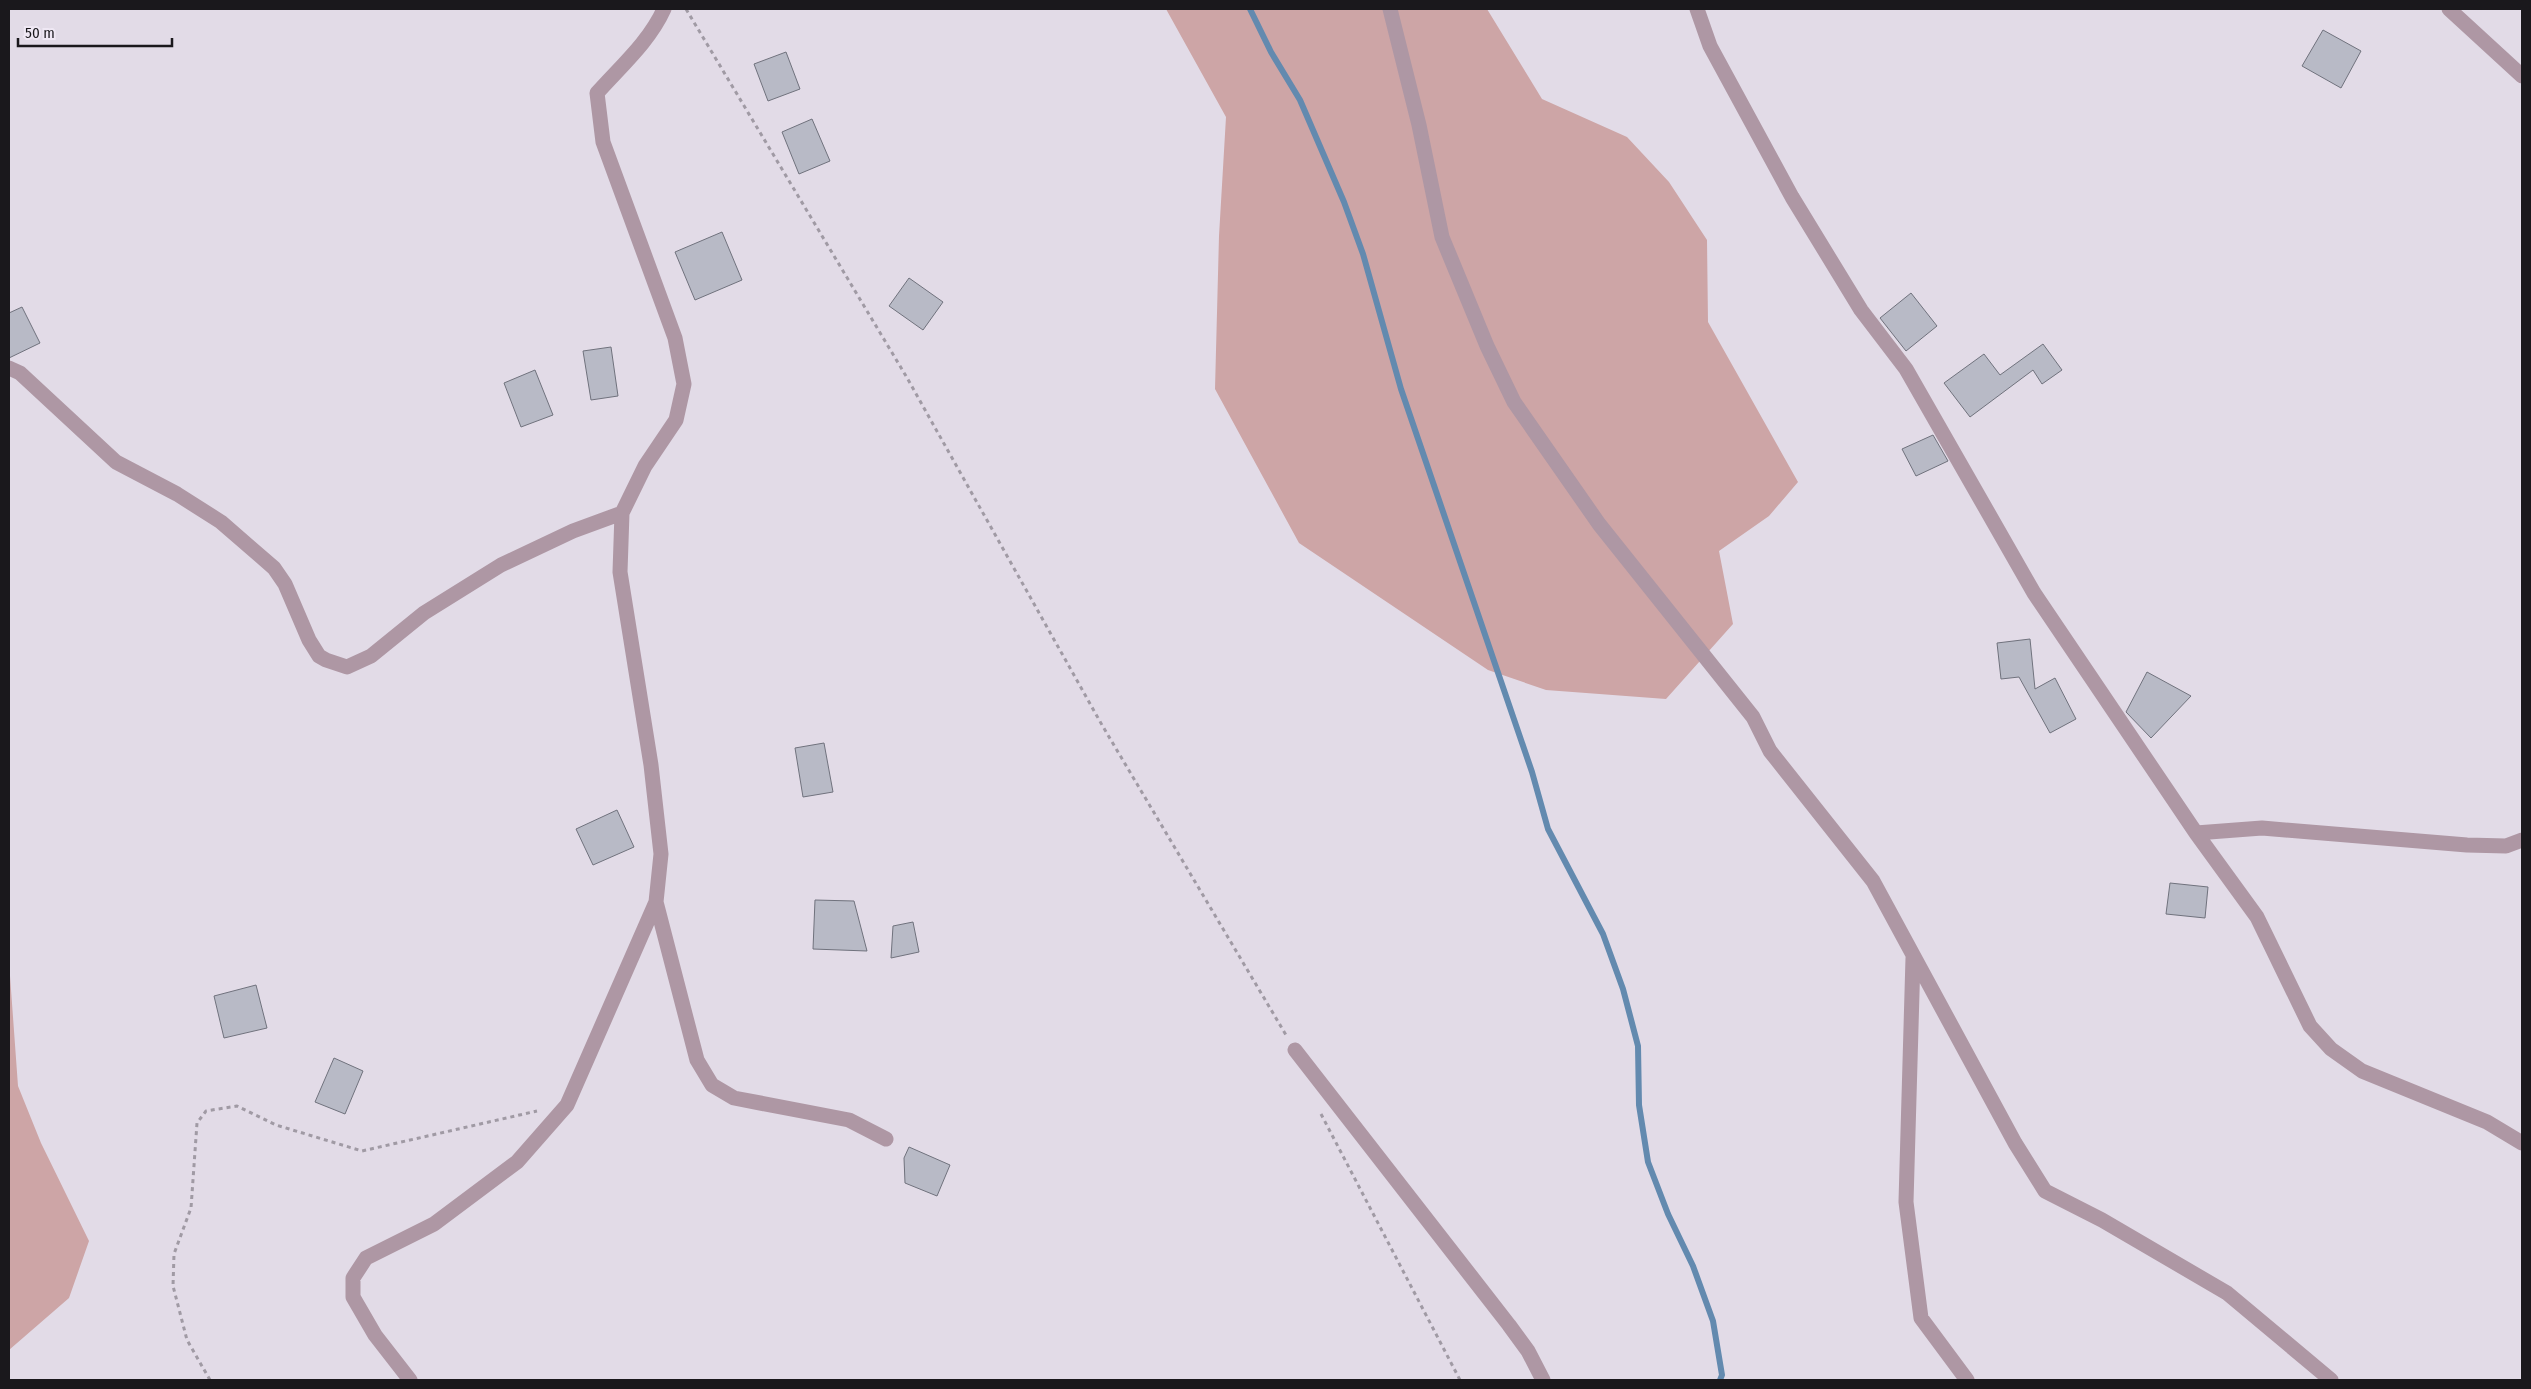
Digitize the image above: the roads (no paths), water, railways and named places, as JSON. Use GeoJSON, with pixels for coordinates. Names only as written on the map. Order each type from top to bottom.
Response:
{"type":"FeatureCollection","features":[{"type":"Feature","properties":{"kind":"street"},"geometry":{"type":"LineString","coordinates":[[410,1380],[375,1335],[353,1298],[353,1278],[366,1258],[434,1224],[517,1162],[567,1105],[656,902],[661,854],[651,765],[620,572],[622,512],[645,466],[676,420],[684,384],[675,338],[603,142],[597,93],[642,45],[657,24],[664,9]]}},
{"type":"Feature","properties":{"kind":"street"},"geometry":{"type":"LineString","coordinates":[[1390,9],[1419,125],[1442,237],[1487,346],[1514,402],[1599,524],[1753,717],[1770,751],[1873,881],[2015,1143],[2044,1191],[2102,1220],[2227,1294],[2331,1380]]}},
{"type":"Feature","properties":{"kind":"street"},"geometry":{"type":"LineString","coordinates":[[1697,9],[1710,46],[1792,197],[1861,310],[1906,369],[2034,593],[2196,833],[2257,917],[2310,1026],[2331,1049],[2362,1071],[2487,1122],[2522,1143]]}},
{"type":"Feature","properties":{"kind":"street"},"geometry":{"type":"LineString","coordinates":[[2449,9],[2522,76]]}},
{"type":"Feature","properties":{"kind":"street"},"geometry":{"type":"LineString","coordinates":[[9,368],[20,374],[116,462],[177,494],[221,522],[274,568],[285,584],[309,640],[319,656],[347,667],[371,656],[424,613],[500,565],[573,531],[622,512]]}},
{"type":"Feature","properties":{"kind":"street"},"geometry":{"type":"LineString","coordinates":[[2196,833],[2262,828],[2467,845],[2506,846],[2522,840]]}},
{"type":"Feature","properties":{"kind":"street"},"geometry":{"type":"LineString","coordinates":[[656,902],[698,1060],[712,1085],[734,1098],[849,1120],[886,1139]]}},
{"type":"Feature","properties":{"kind":"street"},"geometry":{"type":"LineString","coordinates":[[1913,957],[1906,1202],[1921,1318],[1967,1380]]}},
{"type":"Feature","properties":{"kind":"street"},"geometry":{"type":"LineString","coordinates":[[1295,1050],[1509,1324],[1528,1351],[1544,1380]]}},
{"type":"Feature","properties":{"kind":"waterway"},"geometry":{"type":"LineString","coordinates":[[1250,9],[1271,52],[1300,100],[1344,202],[1363,254],[1401,389],[1532,772],[1548,829],[1603,934],[1623,989],[1638,1046],[1639,1105],[1648,1162],[1668,1214],[1693,1266],[1713,1321],[1722,1375],[1720,1380]]}}]}
